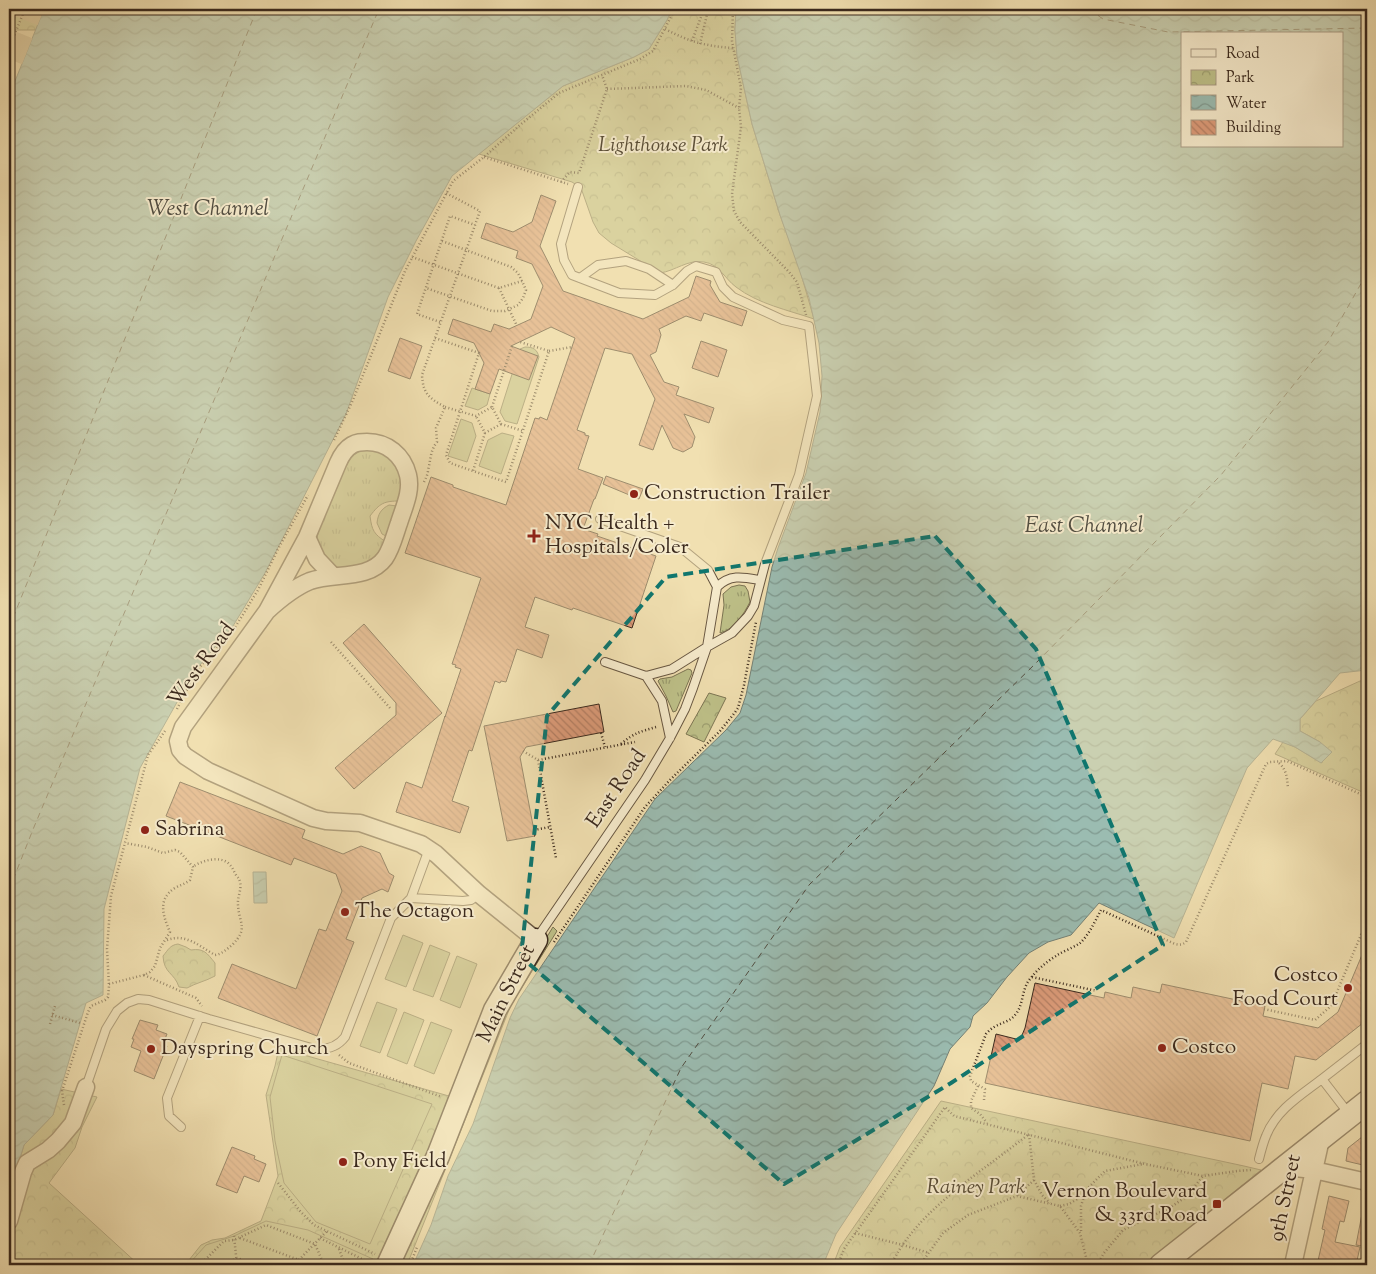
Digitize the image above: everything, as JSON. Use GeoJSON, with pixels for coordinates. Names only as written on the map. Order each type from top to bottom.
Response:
{"type":"FeatureCollection","features":[{"type":"Feature","properties":{"kind":"street","name":"West Road"},"geometry":{"type":"LineString","coordinates":[[178,746],[179,736],[183,727],[267,611],[307,537],[338,463],[347,450],[354,444],[372,442],[395,452],[405,465],[408,475],[408,496],[388,553],[381,562],[371,569],[360,573],[310,581],[293,589],[267,611]]}},
{"type":"Feature","properties":{"kind":"street"},"geometry":{"type":"LineString","coordinates":[[307,537],[317,558],[333,576]]}},
{"type":"Feature","properties":{"kind":"street","name":"Main Street"},"geometry":{"type":"LineString","coordinates":[[178,746],[182,754],[208,771],[306,816],[326,821],[360,824],[415,842],[429,849],[479,894],[545,941],[495,1010],[438,1156],[384,1261]]}},
{"type":"Feature","properties":{"kind":"street"},"geometry":{"type":"LineString","coordinates":[[9,1221],[23,1172],[28,1163],[48,1150],[73,1123],[86,1087]]}},
{"type":"Feature","properties":{"kind":"street"},"geometry":{"type":"LineString","coordinates":[[1161,1265],[1359,1109]]}},
{"type":"Feature","properties":{"kind":"street","name":"9th Street"},"geometry":{"type":"LineString","coordinates":[[1293,1265],[1321,1139]]}},
{"type":"Feature","properties":{"kind":"street"},"geometry":{"type":"LineString","coordinates":[[1285,1167],[1314,1170],[1367,1182]]}},
{"type":"Feature","properties":{"kind":"lane"},"geometry":{"type":"LineString","coordinates":[[578,187],[561,244],[564,260],[572,275],[619,293],[656,295],[673,285],[687,271],[696,266],[716,272],[723,286],[733,297],[783,320],[809,326],[817,396],[799,475],[759,580],[754,606],[748,616],[732,633],[672,669],[646,676],[604,662]]}},
{"type":"Feature","properties":{"kind":"lane"},"geometry":{"type":"LineString","coordinates":[[580,278],[598,265],[626,261],[648,269],[673,285]]}},
{"type":"Feature","properties":{"kind":"lane"},"geometry":{"type":"LineString","coordinates":[[600,519],[680,546],[708,570],[717,587],[728,579],[738,576],[759,580]]}},
{"type":"Feature","properties":{"kind":"lane","name":"East Road"},"geometry":{"type":"LineString","coordinates":[[545,941],[645,780],[670,738],[688,702],[707,647],[717,587]]}},
{"type":"Feature","properties":{"kind":"lane"},"geometry":{"type":"LineString","coordinates":[[646,676],[662,701],[670,738]]}},
{"type":"Feature","properties":{"kind":"lane"},"geometry":{"type":"LineString","coordinates":[[86,1087],[106,1029],[117,1011],[138,999],[149,1000],[315,1050],[330,1048],[342,1041],[391,918],[410,898],[429,849]]}},
{"type":"Feature","properties":{"kind":"lane"},"geometry":{"type":"LineString","coordinates":[[410,898],[463,902],[471,900],[479,894]]}},
{"type":"Feature","properties":{"kind":"lane"},"geometry":{"type":"LineString","coordinates":[[181,1127],[169,1116],[167,1098],[200,1016]]}},
{"type":"Feature","properties":{"kind":"lane"},"geometry":{"type":"LineString","coordinates":[[1259,1159],[1266,1136],[1279,1114],[1367,1044]]}},
{"type":"Feature","properties":{"kind":"lane"},"geometry":{"type":"LineString","coordinates":[[1322,1079],[1359,1109]]}},
{"type":"Feature","properties":{"kind":"path"},"geometry":{"type":"LineString","coordinates":[[9,48],[24,9]]}},
{"type":"Feature","properties":{"kind":"path"},"geometry":{"type":"LineString","coordinates":[[578,187],[484,157],[559,93],[602,76],[653,51],[675,9]]}},
{"type":"Feature","properties":{"kind":"path"},"geometry":{"type":"LineString","coordinates":[[692,42],[704,9],[708,10],[700,44]]}},
{"type":"Feature","properties":{"kind":"path"},"geometry":{"type":"LineString","coordinates":[[733,9],[732,41],[740,88],[739,108],[741,127],[732,194],[734,211],[740,222],[790,272],[796,282],[809,326]]}},
{"type":"Feature","properties":{"kind":"path"},"geometry":{"type":"LineString","coordinates":[[701,17],[706,19]]}},
{"type":"Feature","properties":{"kind":"path"},"geometry":{"type":"LineString","coordinates":[[697,28],[703,30]]}},
{"type":"Feature","properties":{"kind":"path"},"geometry":{"type":"LineString","coordinates":[[665,29],[692,42],[733,48]]}},
{"type":"Feature","properties":{"kind":"path"},"geometry":{"type":"LineString","coordinates":[[9,36],[13,37]]}},
{"type":"Feature","properties":{"kind":"path"},"geometry":{"type":"LineString","coordinates":[[561,182],[570,172],[579,174],[606,89],[602,76]]}},
{"type":"Feature","properties":{"kind":"path"},"geometry":{"type":"LineString","coordinates":[[606,89],[686,86],[706,90],[739,108]]}},
{"type":"Feature","properties":{"kind":"path"},"geometry":{"type":"LineString","coordinates":[[446,194],[480,211],[422,375],[423,387],[432,399],[444,407],[476,416],[492,407],[512,346]]}},
{"type":"Feature","properties":{"kind":"path"},"geometry":{"type":"LineString","coordinates":[[440,322],[417,314],[450,216],[474,225]]}},
{"type":"Feature","properties":{"kind":"path"},"geometry":{"type":"LineString","coordinates":[[426,288],[492,311],[505,311],[518,305],[526,290],[518,273],[511,267],[442,241]]}},
{"type":"Feature","properties":{"kind":"path"},"geometry":{"type":"LineString","coordinates":[[412,257],[499,288],[522,281]]}},
{"type":"Feature","properties":{"kind":"path"},"geometry":{"type":"LineString","coordinates":[[499,288],[517,326]]}},
{"type":"Feature","properties":{"kind":"path"},"geometry":{"type":"LineString","coordinates":[[434,338],[479,353],[446,455],[450,463],[506,482],[550,351]]}},
{"type":"Feature","properties":{"kind":"path"},"geometry":{"type":"LineString","coordinates":[[520,342],[550,351],[572,347]]}},
{"type":"Feature","properties":{"kind":"path"},"geometry":{"type":"LineString","coordinates":[[423,486],[433,447],[437,442],[436,428],[444,407]]}},
{"type":"Feature","properties":{"kind":"path"},"geometry":{"type":"LineString","coordinates":[[492,407],[501,424],[523,431]]}},
{"type":"Feature","properties":{"kind":"path"},"geometry":{"type":"LineString","coordinates":[[476,416],[485,433]]}},
{"type":"Feature","properties":{"kind":"path"},"geometry":{"type":"LineString","coordinates":[[473,470],[485,433],[501,424]]}},
{"type":"Feature","properties":{"kind":"path"},"geometry":{"type":"LineString","coordinates":[[545,941],[645,807],[720,732],[734,715],[738,708],[744,685],[757,619]]}},
{"type":"Feature","properties":{"kind":"path"},"geometry":{"type":"LineString","coordinates":[[331,642],[390,708]]}},
{"type":"Feature","properties":{"kind":"path"},"geometry":{"type":"LineString","coordinates":[[620,745],[638,731],[656,727]]}},
{"type":"Feature","properties":{"kind":"path"},"geometry":{"type":"LineString","coordinates":[[601,733],[605,748]]}},
{"type":"Feature","properties":{"kind":"path"},"geometry":{"type":"LineString","coordinates":[[523,752],[538,760],[635,742]]}},
{"type":"Feature","properties":{"kind":"path"},"geometry":{"type":"LineString","coordinates":[[538,760],[556,858]]}},
{"type":"Feature","properties":{"kind":"path"},"geometry":{"type":"LineString","coordinates":[[984,1100],[985,1089],[971,1082],[970,1076],[986,1034],[991,1028],[1014,1017],[1022,1004],[1025,989],[1032,977],[1042,966],[1079,943],[1086,936],[1101,910],[1175,944],[1179,945],[1186,942],[1266,764],[1287,761],[1367,797]]}},
{"type":"Feature","properties":{"kind":"path"},"geometry":{"type":"LineString","coordinates":[[1278,762],[1284,768],[1288,788]]}},
{"type":"Feature","properties":{"kind":"path"},"geometry":{"type":"LineString","coordinates":[[534,830],[550,827]]}},
{"type":"Feature","properties":{"kind":"path"},"geometry":{"type":"LineString","coordinates":[[125,842],[163,853],[175,850],[180,852],[193,867]]}},
{"type":"Feature","properties":{"kind":"path"},"geometry":{"type":"LineString","coordinates":[[109,984],[150,972],[160,948],[165,940],[170,932],[162,909],[167,895],[173,889],[190,880],[193,867],[209,860],[225,861],[230,864],[240,880],[238,908],[242,932],[239,938],[226,950],[215,955],[189,939],[177,937],[165,940]]}},
{"type":"Feature","properties":{"kind":"path"},"geometry":{"type":"LineString","coordinates":[[1264,1009],[1315,1020],[1332,1006],[1367,923]]}},
{"type":"Feature","properties":{"kind":"path"},"geometry":{"type":"LineString","coordinates":[[144,975],[196,998],[202,1006],[211,1010],[209,1019]]}},
{"type":"Feature","properties":{"kind":"path"},"geometry":{"type":"LineString","coordinates":[[1032,977],[1097,991]]}},
{"type":"Feature","properties":{"kind":"path"},"geometry":{"type":"LineString","coordinates":[[50,1024],[55,1006]]}},
{"type":"Feature","properties":{"kind":"path"},"geometry":{"type":"LineString","coordinates":[[52,1015],[80,1023]]}},
{"type":"Feature","properties":{"kind":"path"},"geometry":{"type":"LineString","coordinates":[[330,1048],[349,1063],[447,1099]]}},
{"type":"Feature","properties":{"kind":"path"},"geometry":{"type":"LineString","coordinates":[[978,1086],[972,1101],[972,1108],[987,1123]]}},
{"type":"Feature","properties":{"kind":"path"},"geometry":{"type":"LineString","coordinates":[[838,1265],[844,1249],[945,1108],[954,1116],[1145,1164],[1203,1176],[1251,1170]]}},
{"type":"Feature","properties":{"kind":"path"},"geometry":{"type":"LineString","coordinates":[[1029,1134],[1034,1180],[1042,1195],[1051,1204]]}},
{"type":"Feature","properties":{"kind":"path"},"geometry":{"type":"LineString","coordinates":[[892,1265],[903,1245],[926,1217],[955,1191],[1029,1134]]}},
{"type":"Feature","properties":{"kind":"path"},"geometry":{"type":"LineString","coordinates":[[1088,1265],[1080,1233],[1081,1206],[1086,1190],[1106,1171],[1145,1164]]}},
{"type":"Feature","properties":{"kind":"path"},"geometry":{"type":"LineString","coordinates":[[1097,1265],[1104,1253],[1123,1230],[1171,1207],[1187,1196],[1203,1176]]}},
{"type":"Feature","properties":{"kind":"path"},"geometry":{"type":"LineString","coordinates":[[920,1265],[943,1233],[968,1215],[1017,1196],[1034,1180]]}},
{"type":"Feature","properties":{"kind":"path"},"geometry":{"type":"LineString","coordinates":[[278,1184],[314,1225],[384,1261]]}},
{"type":"Feature","properties":{"kind":"path"},"geometry":{"type":"LineString","coordinates":[[1017,1196],[1060,1206],[1069,1204],[1085,1194]]}},
{"type":"Feature","properties":{"kind":"path"},"geometry":{"type":"LineString","coordinates":[[1060,1206],[1080,1233]]}},
{"type":"Feature","properties":{"kind":"path"},"geometry":{"type":"LineString","coordinates":[[200,1265],[224,1241],[240,1238],[266,1225],[315,1244],[324,1265]]}},
{"type":"Feature","properties":{"kind":"path"},"geometry":{"type":"LineString","coordinates":[[294,1265],[327,1231]]}},
{"type":"Feature","properties":{"kind":"path"},"geometry":{"type":"LineString","coordinates":[[855,1233],[929,1253]]}},
{"type":"Feature","properties":{"kind":"path"},"geometry":{"type":"LineString","coordinates":[[234,1236],[238,1265]]}},
{"type":"Feature","properties":{"kind":"path"},"geometry":{"type":"LineString","coordinates":[[240,1238],[299,1260],[302,1265]]}},
{"type":"Feature","properties":{"kind":"path"},"geometry":{"type":"LineString","coordinates":[[320,1238],[368,1262],[367,1265]]}},
{"type":"Feature","properties":{"kind":"path"},"geometry":{"type":"LineString","coordinates":[[338,1247],[345,1265]]}},
{"type":"Feature","properties":{"kind":"path"},"geometry":{"type":"LineString","coordinates":[[410,1265],[417,1248]]}},
{"type":"Feature","properties":{"kind":"path"},"geometry":{"type":"LineString","coordinates":[[224,1265],[237,1258],[257,1265]]}},
{"type":"Feature","properties":{"kind":"highlighted area"},"geometry":{"type":"Polygon","coordinates":[[[935,536],[1036,649],[1163,945],[951,1083],[784,1184],[521,957],[547,716],[666,577],[935,536]]]}},
{"type":"Feature","properties":{"kind":"green space"},"geometry":{"type":"Polygon","coordinates":[[[9,9],[44,9],[36,30],[9,30],[9,9]]]}},
{"type":"Feature","properties":{"kind":"green space","name":"Lighthouse Park"},"geometry":{"type":"Polygon","coordinates":[[[672,9],[736,9],[737,56],[752,124],[814,319],[754,298],[732,284],[718,269],[709,263],[692,262],[660,273],[611,243],[599,233],[581,188],[572,182],[479,154],[563,86],[649,49],[672,9]]]}},
{"type":"Feature","properties":{"kind":"green space"},"geometry":{"type":"Polygon","coordinates":[[[525,347],[534,349],[539,357],[517,424],[505,421],[500,412],[520,349],[525,347]]]}},
{"type":"Feature","properties":{"kind":"green space"},"geometry":{"type":"Polygon","coordinates":[[[472,388],[490,394],[487,405],[478,410],[465,406],[472,388]]]}},
{"type":"Feature","properties":{"kind":"green space"},"geometry":{"type":"Polygon","coordinates":[[[461,419],[472,423],[476,436],[467,462],[448,456],[461,419]]]}},
{"type":"Feature","properties":{"kind":"green space"},"geometry":{"type":"Polygon","coordinates":[[[502,433],[514,436],[501,474],[479,466],[488,440],[502,433]]]}},
{"type":"Feature","properties":{"kind":"green space"},"geometry":{"type":"Polygon","coordinates":[[[362,450],[374,450],[386,454],[395,461],[404,482],[400,501],[383,504],[370,516],[374,532],[386,542],[379,556],[372,561],[350,569],[336,567],[326,560],[317,539],[319,527],[344,467],[352,456],[362,450]]]}},
{"type":"Feature","properties":{"kind":"green space"},"geometry":{"type":"Polygon","coordinates":[[[389,505],[397,506],[386,536],[382,534],[377,523],[380,512],[389,505]]]}},
{"type":"Feature","properties":{"kind":"green space"},"geometry":{"type":"Polygon","coordinates":[[[745,586],[750,602],[734,625],[720,633],[724,605],[723,594],[731,587],[745,586]]]}},
{"type":"Feature","properties":{"kind":"green space"},"geometry":{"type":"Polygon","coordinates":[[[688,669],[692,673],[676,711],[673,712],[658,681],[688,669]]]}},
{"type":"Feature","properties":{"kind":"green space"},"geometry":{"type":"Polygon","coordinates":[[[1367,680],[1367,794],[1275,754],[1283,742],[1322,763],[1320,742],[1300,731],[1300,719],[1316,701],[1360,681],[1367,680]]]}},
{"type":"Feature","properties":{"kind":"green space"},"geometry":{"type":"Polygon","coordinates":[[[709,693],[726,698],[704,742],[686,734],[709,693]]]}},
{"type":"Feature","properties":{"kind":"green space"},"geometry":{"type":"Polygon","coordinates":[[[553,927],[557,931],[511,1005],[407,1265],[397,1265],[497,1023],[519,982],[553,927]]]}},
{"type":"Feature","properties":{"kind":"green space"},"geometry":{"type":"Polygon","coordinates":[[[403,935],[423,943],[406,987],[385,979],[403,935]]]}},
{"type":"Feature","properties":{"kind":"green space"},"geometry":{"type":"Polygon","coordinates":[[[178,944],[207,954],[215,963],[215,976],[187,988],[179,987],[175,978],[167,970],[163,956],[171,947],[178,944]]]}},
{"type":"Feature","properties":{"kind":"green space"},"geometry":{"type":"Polygon","coordinates":[[[430,945],[450,953],[433,997],[413,990],[430,945]]]}},
{"type":"Feature","properties":{"kind":"green space"},"geometry":{"type":"Polygon","coordinates":[[[457,956],[477,964],[460,1008],[440,1000],[457,956]]]}},
{"type":"Feature","properties":{"kind":"green space"},"geometry":{"type":"Polygon","coordinates":[[[377,1002],[397,1009],[380,1053],[360,1046],[377,1002]]]}},
{"type":"Feature","properties":{"kind":"green space"},"geometry":{"type":"Polygon","coordinates":[[[404,1012],[424,1020],[407,1064],[387,1056],[404,1012]]]}},
{"type":"Feature","properties":{"kind":"green space"},"geometry":{"type":"Polygon","coordinates":[[[431,1022],[452,1030],[434,1074],[414,1066],[431,1022]]]}},
{"type":"Feature","properties":{"kind":"green space"},"geometry":{"type":"Polygon","coordinates":[[[279,1048],[456,1098],[382,1265],[185,1265],[201,1245],[212,1240],[225,1238],[261,1221],[278,1176],[266,1095],[279,1048]]]}},
{"type":"Feature","properties":{"kind":"green space","name":"Pony Field"},"geometry":{"type":"Polygon","coordinates":[[[282,1055],[432,1104],[370,1244],[316,1222],[284,1183],[275,1141],[270,1097],[282,1055]]]}},
{"type":"Feature","properties":{"kind":"green space"},"geometry":{"type":"Polygon","coordinates":[[[61,1089],[97,1097],[82,1127],[75,1148],[49,1183],[139,1265],[9,1265],[9,1195],[24,1145],[53,1115],[61,1089]]]}},
{"type":"Feature","properties":{"kind":"green space","name":"Rainey Park"},"geometry":{"type":"Polygon","coordinates":[[[941,1101],[1261,1170],[1144,1265],[833,1265],[840,1247],[941,1101]]]}},
{"type":"Feature","properties":{"kind":"green space"},"geometry":{"type":"Polygon","coordinates":[[[266,1221],[308,1230],[373,1259],[371,1265],[188,1265],[206,1245],[234,1236],[266,1221]]]}},
{"type":"Feature","properties":{"kind":"water","name":"West Channel"},"geometry":{"type":"Polygon","coordinates":[[[44,9],[672,9],[649,49],[563,86],[452,176],[388,297],[346,414],[265,573],[233,626],[194,672],[140,768],[104,909],[103,995],[86,1003],[53,1115],[24,1145],[9,1195],[9,96],[44,9]]]}},
{"type":"Feature","properties":{"kind":"water","name":"East Channel"},"geometry":{"type":"Polygon","coordinates":[[[736,9],[1367,9],[1367,670],[1340,673],[1300,719],[1300,731],[1320,742],[1332,752],[1321,763],[1295,747],[1273,739],[1247,768],[1174,938],[1099,903],[1071,935],[1048,942],[1029,953],[1007,977],[987,1003],[973,1016],[970,1027],[950,1049],[934,1086],[836,1234],[823,1265],[413,1265],[431,1225],[448,1176],[473,1124],[510,1018],[519,999],[655,799],[726,730],[740,713],[746,695],[772,567],[806,473],[820,412],[822,376],[819,343],[809,298],[780,215],[752,124],[737,56],[736,9]]]}},
{"type":"Feature","properties":{"kind":"water"},"geometry":{"type":"Polygon","coordinates":[[[253,872],[266,872],[267,903],[254,903],[253,872]]]}},
{"type":"Feature","properties":{"kind":"building"},"geometry":{"type":"Polygon","coordinates":[[[541,195],[556,201],[540,246],[563,291],[643,319],[689,297],[696,276],[711,281],[710,285],[720,302],[747,311],[742,326],[704,313],[701,321],[686,316],[659,329],[661,335],[656,352],[650,355],[664,382],[679,387],[676,395],[714,408],[709,423],[684,414],[695,437],[692,447],[683,452],[673,448],[662,425],[653,450],[639,445],[655,399],[632,354],[605,348],[577,430],[589,436],[578,469],[603,478],[583,529],[598,534],[597,536],[656,556],[632,628],[535,597],[525,627],[549,635],[542,658],[517,649],[506,682],[501,681],[500,683],[495,681],[472,751],[469,750],[452,801],[469,807],[460,833],[396,812],[406,782],[422,788],[461,669],[452,664],[481,578],[405,553],[431,477],[453,485],[453,487],[506,505],[535,418],[539,419],[540,417],[547,420],[575,338],[551,327],[511,346],[538,356],[529,380],[499,369],[490,394],[475,389],[484,363],[474,343],[448,334],[453,319],[491,332],[494,324],[509,329],[531,319],[543,286],[532,264],[516,258],[518,251],[481,238],[486,223],[513,232],[532,222],[541,195]]]}},
{"type":"Feature","properties":{"kind":"building"},"geometry":{"type":"Polygon","coordinates":[[[400,338],[422,346],[410,379],[388,371],[400,338]]]}},
{"type":"Feature","properties":{"kind":"building"},"geometry":{"type":"Polygon","coordinates":[[[701,341],[727,350],[718,377],[692,368],[701,341]]]}},
{"type":"Feature","properties":{"kind":"building","name":"Construction Trailer"},"geometry":{"type":"Polygon","coordinates":[[[606,476],[643,489],[639,499],[603,484],[606,476]]]}},
{"type":"Feature","properties":{"kind":"building"},"geometry":{"type":"Polygon","coordinates":[[[364,624],[442,713],[354,789],[335,768],[396,715],[396,703],[343,643],[364,624]]]}},
{"type":"Feature","properties":{"kind":"building"},"geometry":{"type":"Polygon","coordinates":[[[599,704],[604,732],[526,747],[520,757],[535,836],[507,841],[484,726],[599,704]]]}},
{"type":"Feature","properties":{"kind":"building","name":"The Octagon"},"geometry":{"type":"Polygon","coordinates":[[[180,782],[305,830],[302,838],[343,854],[361,846],[380,853],[389,873],[394,876],[388,892],[382,889],[362,898],[346,939],[354,942],[317,1036],[218,998],[232,964],[296,989],[319,929],[326,931],[342,891],[336,874],[294,858],[291,865],[166,816],[180,782]]]}},
{"type":"Feature","properties":{"kind":"building","name":"Costco"},"geometry":{"type":"Polygon","coordinates":[[[1367,943],[1367,1025],[1363,1023],[1316,1060],[1295,1056],[1288,1089],[1262,1083],[1250,1141],[985,1083],[996,1034],[1020,1040],[1025,1028],[1035,983],[1104,998],[1105,992],[1131,998],[1133,987],[1160,993],[1162,984],[1265,1006],[1263,1016],[1318,1028],[1338,1012],[1367,943]]]}},
{"type":"Feature","properties":{"kind":"building","name":"Dayspring Church"},"geometry":{"type":"Polygon","coordinates":[[[140,1020],[158,1025],[156,1030],[167,1034],[163,1044],[167,1046],[154,1079],[134,1071],[141,1051],[131,1047],[134,1039],[132,1039],[140,1020]]]}},
{"type":"Feature","properties":{"kind":"building"},"geometry":{"type":"Polygon","coordinates":[[[1367,1133],[1367,1166],[1346,1161],[1348,1148],[1367,1133]]]}},
{"type":"Feature","properties":{"kind":"building"},"geometry":{"type":"Polygon","coordinates":[[[232,1147],[255,1156],[254,1159],[266,1164],[259,1182],[244,1176],[237,1193],[216,1185],[232,1147]]]}},
{"type":"Feature","properties":{"kind":"building"},"geometry":{"type":"Polygon","coordinates":[[[1329,1196],[1349,1201],[1344,1222],[1340,1221],[1335,1242],[1360,1247],[1356,1265],[1317,1265],[1325,1230],[1322,1229],[1329,1196]]]}},
{"type":"Feature","properties":{"kind":"building"},"geometry":{"type":"Polygon","coordinates":[[[1362,1214],[1367,1215],[1367,1247],[1356,1245],[1362,1214]]]}},
{"type":"Feature","properties":{"kind":"ferry route"},"geometry":{"type":"LineString","coordinates":[[9,628],[257,9]]}},
{"type":"Feature","properties":{"kind":"ferry route"},"geometry":{"type":"LineString","coordinates":[[9,890],[379,9]]}},
{"type":"Feature","properties":{"kind":"ferry route"},"geometry":{"type":"LineString","coordinates":[[1089,9],[1103,19],[1168,32],[1367,28]]}},
{"type":"Feature","properties":{"kind":"ferry route"},"geometry":{"type":"LineString","coordinates":[[589,1265],[681,1068],[809,885],[1035,664],[1221,475],[1328,342],[1367,273]]}},
{"type":"Feature","properties":{"kind":"tunnel"},"geometry":{"type":"LineString","coordinates":[[9,59],[29,9]]}},
{"type":"Feature","properties":{"kind":"place","name":"Construction Trailer"},"geometry":{"type":"Point","coordinates":[634,494]}},
{"type":"Feature","properties":{"kind":"place","name":"NYC Health + Hospitals/Coler"},"geometry":{"type":"Point","coordinates":[534,536]}},
{"type":"Feature","properties":{"kind":"place","name":"Sabrina"},"geometry":{"type":"Point","coordinates":[145,830]}},
{"type":"Feature","properties":{"kind":"place","name":"The Octagon"},"geometry":{"type":"Point","coordinates":[345,912]}},
{"type":"Feature","properties":{"kind":"place","name":"Costco Food Court"},"geometry":{"type":"Point","coordinates":[1348,988]}},
{"type":"Feature","properties":{"kind":"place","name":"Costco"},"geometry":{"type":"Point","coordinates":[1162,1048]}},
{"type":"Feature","properties":{"kind":"place","name":"Dayspring Church"},"geometry":{"type":"Point","coordinates":[151,1049]}},
{"type":"Feature","properties":{"kind":"place","name":"Pony Field"},"geometry":{"type":"Point","coordinates":[343,1162]}},
{"type":"Feature","properties":{"kind":"place","name":"Vernon Boulevard & 33rd Road"},"geometry":{"type":"Point","coordinates":[1217,1204]}}]}
